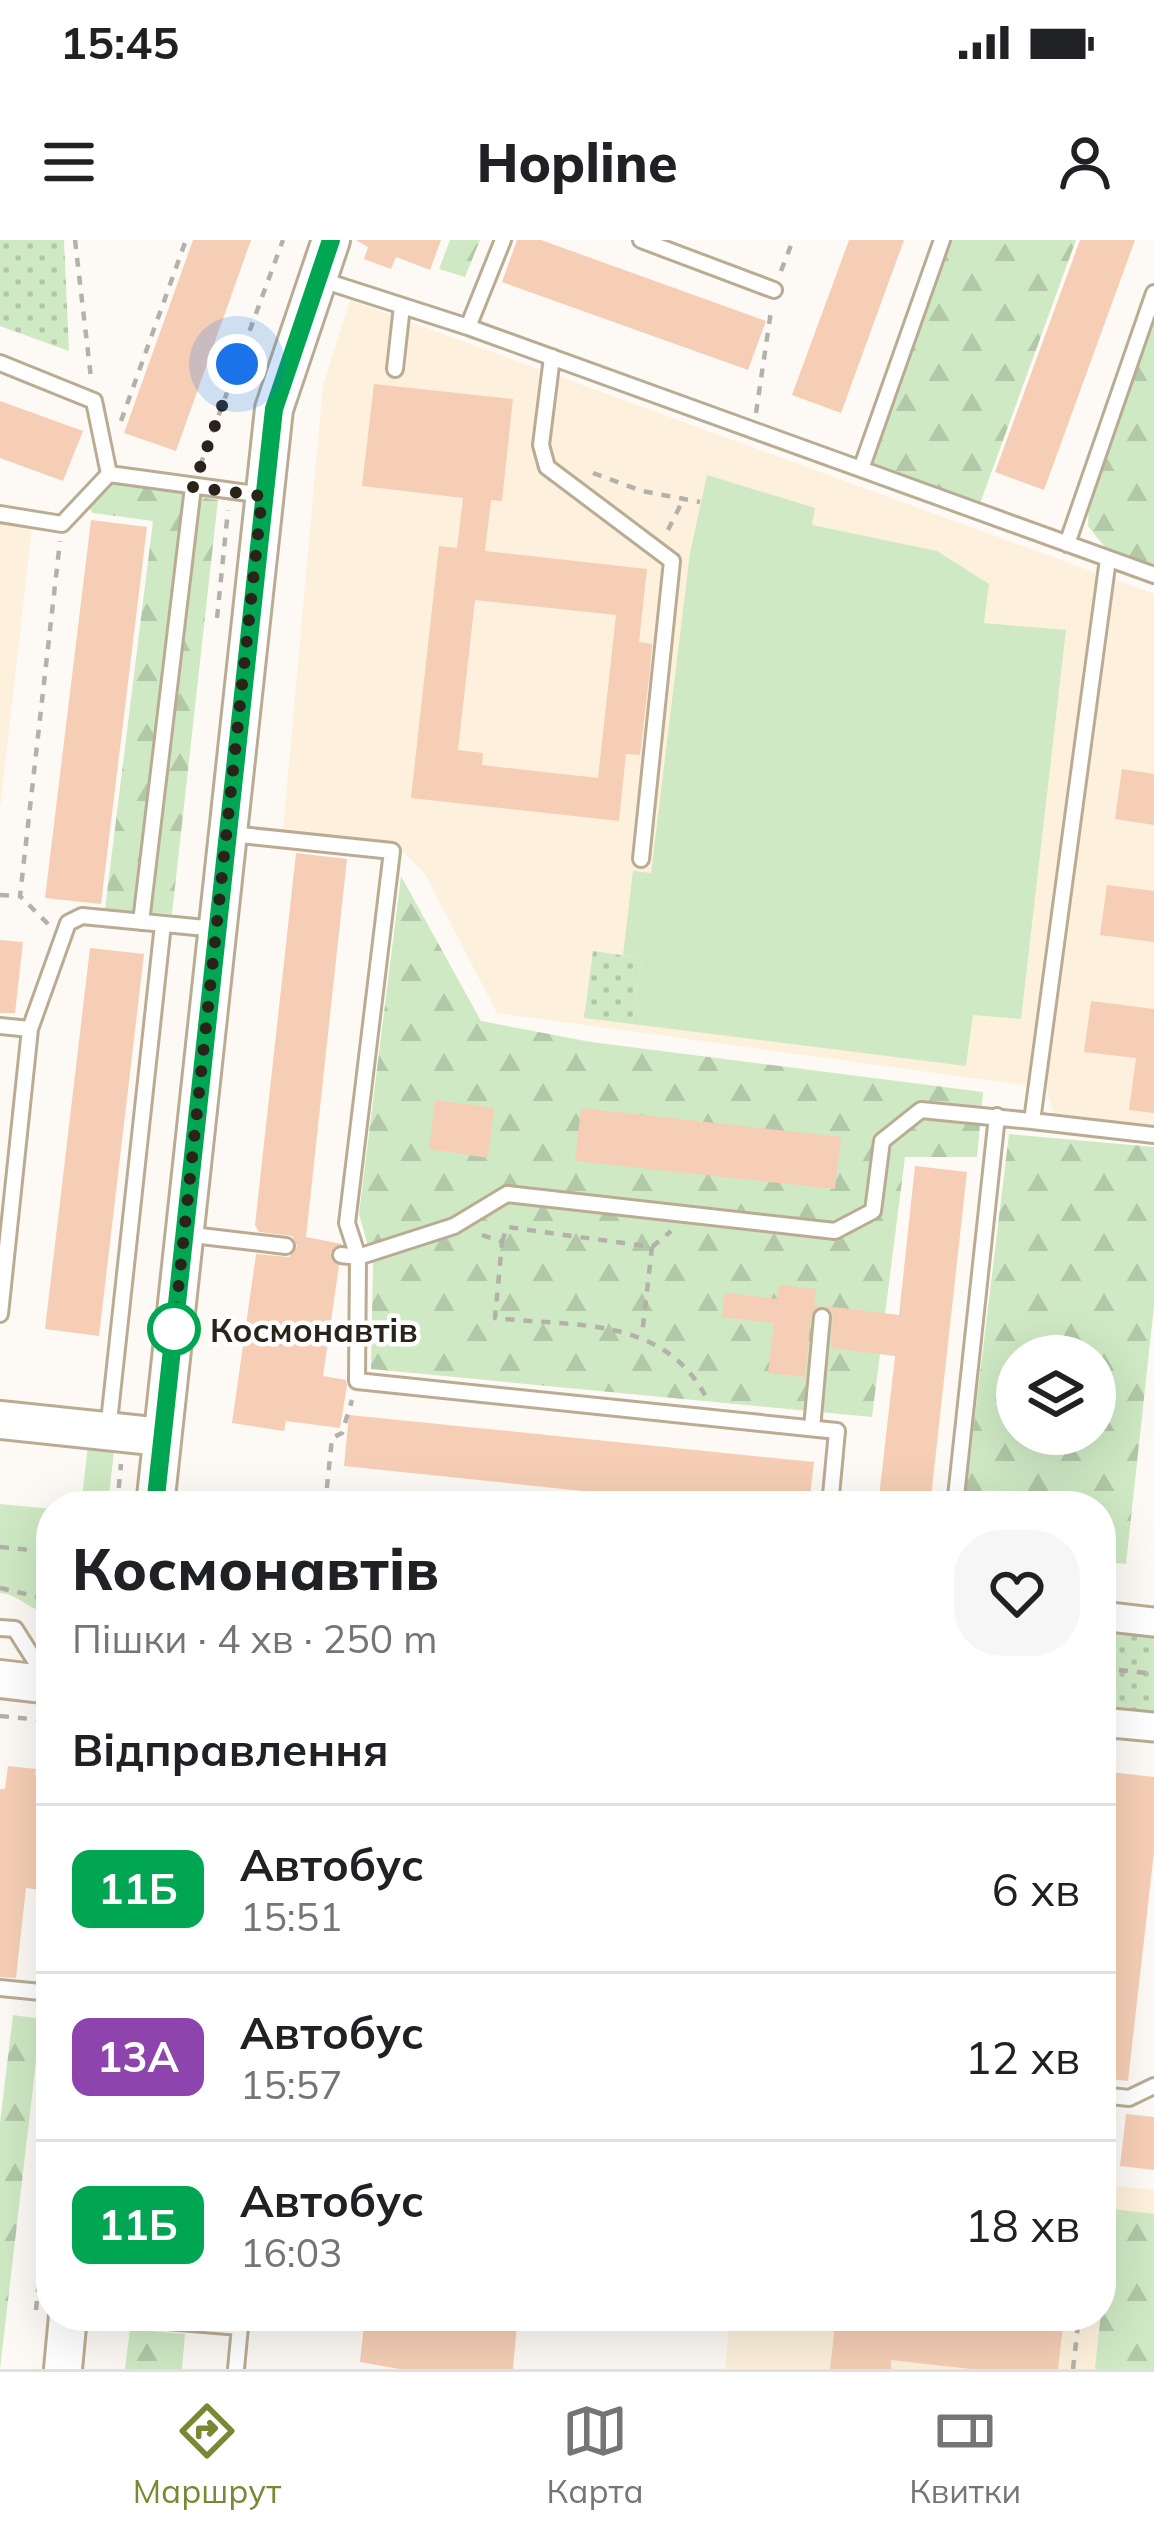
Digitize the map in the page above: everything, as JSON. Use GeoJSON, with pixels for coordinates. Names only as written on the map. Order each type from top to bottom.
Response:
{"type":"FeatureCollection","features":[{"type":"Feature","properties":{"kind":"street"},"geometry":{"type":"LineString","coordinates":[[169,1491],[162,1436],[262,496],[274,409],[331,240]]}},
{"type":"Feature","properties":{"kind":"street"},"geometry":{"type":"LineString","coordinates":[[0,1420],[162,1436]]}},
{"type":"Feature","properties":{"kind":"street"},"geometry":{"type":"LineString","coordinates":[[1116,1618],[1154,1622]]}},
{"type":"Feature","properties":{"kind":"street"},"geometry":{"type":"LineString","coordinates":[[0,1679],[36,1683]]}},
{"type":"Feature","properties":{"kind":"street"},"geometry":{"type":"LineString","coordinates":[[1116,1723],[1154,1727]]}},
{"type":"Feature","properties":{"kind":"street"},"geometry":{"type":"LineString","coordinates":[[54,2331],[63,2369]]}},
{"type":"Feature","properties":{"kind":"lane"},"geometry":{"type":"LineString","coordinates":[[468,327],[503,240]]}},
{"type":"Feature","properties":{"kind":"lane"},"geometry":{"type":"LineString","coordinates":[[641,240],[774,290]]}},
{"type":"Feature","properties":{"kind":"lane"},"geometry":{"type":"LineString","coordinates":[[861,470],[942,240]]}},
{"type":"Feature","properties":{"kind":"lane"},"geometry":{"type":"LineString","coordinates":[[317,279],[468,327],[1154,575]]}},
{"type":"Feature","properties":{"kind":"lane"},"geometry":{"type":"LineString","coordinates":[[1067,544],[1154,293]]}},
{"type":"Feature","properties":{"kind":"lane"},"geometry":{"type":"LineString","coordinates":[[395,369],[402,306]]}},
{"type":"Feature","properties":{"kind":"lane"},"geometry":{"type":"LineString","coordinates":[[552,357],[541,451],[548,467],[571,489],[662,548],[673,570],[641,859]]}},
{"type":"Feature","properties":{"kind":"lane"},"geometry":{"type":"LineString","coordinates":[[0,363],[94,401],[108,467]]}},
{"type":"Feature","properties":{"kind":"lane"},"geometry":{"type":"LineString","coordinates":[[108,467],[193,487],[262,496]]}},
{"type":"Feature","properties":{"kind":"lane"},"geometry":{"type":"LineString","coordinates":[[0,514],[62,524],[108,467]]}},
{"type":"Feature","properties":{"kind":"lane"},"geometry":{"type":"LineString","coordinates":[[141,922],[193,487]]}},
{"type":"Feature","properties":{"kind":"lane"},"geometry":{"type":"LineString","coordinates":[[1032,1121],[1108,559]]}},
{"type":"Feature","properties":{"kind":"lane"},"geometry":{"type":"LineString","coordinates":[[226,834],[392,850],[347,1223],[358,1258],[358,1381],[837,1431],[831,1491]]}},
{"type":"Feature","properties":{"kind":"lane"},"geometry":{"type":"LineString","coordinates":[[0,1314],[30,1029],[68,922],[82,916],[216,929]]}},
{"type":"Feature","properties":{"kind":"lane"},"geometry":{"type":"LineString","coordinates":[[108,1431],[163,924]]}},
{"type":"Feature","properties":{"kind":"lane"},"geometry":{"type":"LineString","coordinates":[[0,1026],[30,1029]]}},
{"type":"Feature","properties":{"kind":"lane"},"geometry":{"type":"LineString","coordinates":[[341,1255],[358,1258],[454,1226],[507,1194],[835,1231],[873,1211],[882,1142],[921,1110],[1154,1135]]}},
{"type":"Feature","properties":{"kind":"lane"},"geometry":{"type":"LineString","coordinates":[[957,1491],[997,1116]]}},
{"type":"Feature","properties":{"kind":"lane"},"geometry":{"type":"LineString","coordinates":[[184,1234],[286,1246]]}},
{"type":"Feature","properties":{"kind":"lane"},"geometry":{"type":"LineString","coordinates":[[812,1428],[823,1316]]}},
{"type":"Feature","properties":{"kind":"lane"},"geometry":{"type":"LineString","coordinates":[[0,1628],[14,1629],[36,1662]]}},
{"type":"Feature","properties":{"kind":"lane"},"geometry":{"type":"LineString","coordinates":[[0,1988],[36,1992]]}},
{"type":"Feature","properties":{"kind":"lane"},"geometry":{"type":"LineString","coordinates":[[1116,2097],[1129,2098],[1154,2086]]}},
{"type":"Feature","properties":{"kind":"lane"},"geometry":{"type":"LineString","coordinates":[[236,2369],[240,2331]]}},
{"type":"Feature","properties":{"kind":"path"},"geometry":{"type":"LineString","coordinates":[[75,240],[94,401]]}},
{"type":"Feature","properties":{"kind":"path"},"geometry":{"type":"LineString","coordinates":[[108,467],[186,240]]}},
{"type":"Feature","properties":{"kind":"path"},"geometry":{"type":"LineString","coordinates":[[193,487],[283,240]]}},
{"type":"Feature","properties":{"kind":"path"},"geometry":{"type":"LineString","coordinates":[[754,430],[774,290],[793,240]]}},
{"type":"Feature","properties":{"kind":"path"},"geometry":{"type":"LineString","coordinates":[[571,489],[579,477],[593,473],[642,491],[700,502]]}},
{"type":"Feature","properties":{"kind":"path"},"geometry":{"type":"LineString","coordinates":[[662,548],[684,497]]}},
{"type":"Feature","properties":{"kind":"path"},"geometry":{"type":"LineString","coordinates":[[20,896],[62,524]]}},
{"type":"Feature","properties":{"kind":"path"},"geometry":{"type":"LineString","coordinates":[[0,895],[20,896],[60,937]]}},
{"type":"Feature","properties":{"kind":"path"},"geometry":{"type":"LineString","coordinates":[[454,1226],[502,1242]]}},
{"type":"Feature","properties":{"kind":"path"},"geometry":{"type":"LineString","coordinates":[[642,1335],[652,1247],[507,1227],[495,1318],[642,1335],[689,1365],[717,1418]]}},
{"type":"Feature","properties":{"kind":"path"},"geometry":{"type":"LineString","coordinates":[[327,1491],[332,1438],[342,1433],[358,1381]]}},
{"type":"Feature","properties":{"kind":"path"},"geometry":{"type":"LineString","coordinates":[[0,1546],[36,1550]]}},
{"type":"Feature","properties":{"kind":"path"},"geometry":{"type":"LineString","coordinates":[[0,1588],[36,1596]]}},
{"type":"Feature","properties":{"kind":"path"},"geometry":{"type":"LineString","coordinates":[[1116,1670],[1154,1674]]}},
{"type":"Feature","properties":{"kind":"path"},"geometry":{"type":"LineString","coordinates":[[0,1716],[36,1720]]}},
{"type":"Feature","properties":{"kind":"path"},"geometry":{"type":"LineString","coordinates":[[1073,2369],[1077,2331]]}},
{"type":"Feature","properties":{"kind":"shaded area"},"geometry":{"type":"Polygon","coordinates":[[[350,300],[1154,594],[1154,1127],[1054,1116],[1046,1088],[497,1013],[425,874],[393,842],[283,829],[323,385],[350,300]]]}},
{"type":"Feature","properties":{"kind":"shaded area"},"geometry":{"type":"Polygon","coordinates":[[[0,503],[34,510],[0,809],[0,503]]]}},
{"type":"Feature","properties":{"kind":"shaded area"},"geometry":{"type":"Polygon","coordinates":[[[1116,2186],[1154,2190],[1154,2369],[725,2369],[729,2331],[1116,2331],[1116,2186]]]}},
{"type":"Feature","properties":{"kind":"green space"},"geometry":{"type":"Polygon","coordinates":[[[0,240],[64,240],[69,351],[0,326],[0,240]]]}},
{"type":"Feature","properties":{"kind":"green space"},"geometry":{"type":"Polygon","coordinates":[[[450,240],[480,240],[465,277],[439,269],[450,240]]]}},
{"type":"Feature","properties":{"kind":"green space"},"geometry":{"type":"Polygon","coordinates":[[[944,240],[1076,240],[978,509],[864,469],[944,240]]]}},
{"type":"Feature","properties":{"kind":"green space"},"geometry":{"type":"Polygon","coordinates":[[[1154,313],[1154,567],[1108,551],[1088,526],[1089,504],[1154,313]]]}},
{"type":"Feature","properties":{"kind":"green space"},"geometry":{"type":"Polygon","coordinates":[[[707,475],[815,508],[812,525],[937,551],[989,584],[984,623],[1066,630],[1021,1019],[973,1015],[966,1066],[632,1024],[641,958],[623,955],[633,871],[651,873],[690,553],[707,475]]]}},
{"type":"Feature","properties":{"kind":"green space"},"geometry":{"type":"Polygon","coordinates":[[[114,482],[218,500],[172,914],[105,909],[153,521],[93,513],[88,507],[114,482]]]}},
{"type":"Feature","properties":{"kind":"green space"},"geometry":{"type":"Polygon","coordinates":[[[401,876],[481,1021],[591,1042],[983,1092],[977,1157],[905,1157],[872,1417],[371,1369],[373,1264],[359,1214],[401,876]]]}},
{"type":"Feature","properties":{"kind":"green space"},"geometry":{"type":"Polygon","coordinates":[[[593,951],[641,958],[632,1024],[584,1018],[593,951]]]}},
{"type":"Feature","properties":{"kind":"green space"},"geometry":{"type":"Polygon","coordinates":[[[1009,1134],[1154,1147],[1154,1306],[1126,1564],[1116,1563],[1116,1491],[966,1491],[1009,1134]]]}},
{"type":"Feature","properties":{"kind":"green space"},"geometry":{"type":"Polygon","coordinates":[[[88,1445],[114,1450],[110,1491],[83,1491],[88,1445]]]}},
{"type":"Feature","properties":{"kind":"green space"},"geometry":{"type":"Polygon","coordinates":[[[0,1504],[36,1508],[36,1609],[0,1593],[0,1504]]]}},
{"type":"Feature","properties":{"kind":"green space"},"geometry":{"type":"Polygon","coordinates":[[[1116,1631],[1154,1635],[1154,1712],[1116,1708],[1116,1631]]]}},
{"type":"Feature","properties":{"kind":"green space"},"geometry":{"type":"Polygon","coordinates":[[[13,2015],[36,2018],[36,2062],[0,2369],[0,2123],[13,2015]]]}},
{"type":"Feature","properties":{"kind":"green space"},"geometry":{"type":"Polygon","coordinates":[[[1116,2209],[1154,2214],[1154,2369],[1095,2369],[1099,2331],[1116,2331],[1116,2209]]]}},
{"type":"Feature","properties":{"kind":"green space"},"geometry":{"type":"Polygon","coordinates":[[[130,2331],[185,2334],[182,2369],[125,2369],[130,2331]]]}},
{"type":"Feature","properties":{"kind":"building"},"geometry":{"type":"Polygon","coordinates":[[[193,240],[251,240],[176,451],[124,433],[193,240]]]}},
{"type":"Feature","properties":{"kind":"building"},"geometry":{"type":"Polygon","coordinates":[[[356,240],[441,240],[430,270],[396,257],[391,269],[364,259],[368,247],[356,240]]]}},
{"type":"Feature","properties":{"kind":"building"},"geometry":{"type":"Polygon","coordinates":[[[517,240],[541,240],[766,321],[748,370],[502,282],[517,240]]]}},
{"type":"Feature","properties":{"kind":"building"},"geometry":{"type":"Polygon","coordinates":[[[849,240],[904,240],[841,413],[792,395],[849,240]]]}},
{"type":"Feature","properties":{"kind":"building"},"geometry":{"type":"Polygon","coordinates":[[[1080,240],[1135,240],[1044,490],[995,472],[1080,240]]]}},
{"type":"Feature","properties":{"kind":"building"},"geometry":{"type":"Polygon","coordinates":[[[374,384],[513,399],[502,501],[491,500],[485,551],[647,569],[639,642],[652,644],[650,669],[640,755],[626,754],[619,821],[411,798],[439,546],[457,548],[463,498],[362,486],[374,384]],[[475,600],[458,750],[483,753],[482,765],[598,778],[616,615],[475,600]]]}},
{"type":"Feature","properties":{"kind":"building"},"geometry":{"type":"Polygon","coordinates":[[[0,401],[83,431],[63,481],[0,458],[0,401]]]}},
{"type":"Feature","properties":{"kind":"building"},"geometry":{"type":"Polygon","coordinates":[[[91,520],[147,527],[101,904],[45,898],[91,520]]]}},
{"type":"Feature","properties":{"kind":"building"},"geometry":{"type":"Polygon","coordinates":[[[1122,769],[1154,774],[1154,825],[1115,819],[1122,769]]]}},
{"type":"Feature","properties":{"kind":"building"},"geometry":{"type":"Polygon","coordinates":[[[296,853],[347,859],[306,1237],[342,1244],[330,1253],[339,1266],[323,1376],[346,1380],[347,1385],[340,1428],[286,1421],[284,1431],[232,1423],[256,1254],[289,1257],[297,1246],[292,1236],[259,1232],[255,1225],[296,853]]]}},
{"type":"Feature","properties":{"kind":"building"},"geometry":{"type":"Polygon","coordinates":[[[1107,885],[1154,891],[1154,942],[1100,935],[1107,885]]]}},
{"type":"Feature","properties":{"kind":"building"},"geometry":{"type":"Polygon","coordinates":[[[0,940],[23,942],[15,1013],[0,1013],[0,940]]]}},
{"type":"Feature","properties":{"kind":"building"},"geometry":{"type":"Polygon","coordinates":[[[90,948],[144,954],[99,1336],[45,1329],[90,948]]]}},
{"type":"Feature","properties":{"kind":"building"},"geometry":{"type":"Polygon","coordinates":[[[1091,1001],[1154,1009],[1154,1113],[1129,1110],[1136,1058],[1084,1052],[1091,1001]]]}},
{"type":"Feature","properties":{"kind":"building"},"geometry":{"type":"Polygon","coordinates":[[[435,1100],[494,1108],[488,1158],[429,1149],[435,1100]]]}},
{"type":"Feature","properties":{"kind":"building"},"geometry":{"type":"Polygon","coordinates":[[[581,1108],[841,1137],[835,1189],[575,1161],[581,1108]]]}},
{"type":"Feature","properties":{"kind":"building"},"geometry":{"type":"Polygon","coordinates":[[[915,1166],[967,1172],[932,1491],[880,1491],[895,1356],[831,1348],[833,1317],[825,1306],[899,1315],[915,1166]]]}},
{"type":"Feature","properties":{"kind":"building"},"geometry":{"type":"Polygon","coordinates":[[[779,1285],[816,1289],[814,1305],[821,1306],[811,1315],[805,1377],[768,1373],[774,1323],[722,1317],[725,1293],[777,1299],[779,1285]]]}},
{"type":"Feature","properties":{"kind":"building"},"geometry":{"type":"Polygon","coordinates":[[[349,1415],[814,1462],[811,1491],[583,1491],[344,1466],[349,1415]]]}},
{"type":"Feature","properties":{"kind":"building"},"geometry":{"type":"Polygon","coordinates":[[[8,1766],[36,1769],[36,1889],[26,1888],[16,1978],[0,1977],[0,1789],[5,1789],[8,1766]]]}},
{"type":"Feature","properties":{"kind":"building"},"geometry":{"type":"Polygon","coordinates":[[[1116,1773],[1154,1777],[1154,1852],[1128,2081],[1116,2080],[1116,1773]]]}},
{"type":"Feature","properties":{"kind":"building"},"geometry":{"type":"Polygon","coordinates":[[[1126,2114],[1154,2117],[1154,2170],[1120,2166],[1126,2114]]]}},
{"type":"Feature","properties":{"kind":"building"},"geometry":{"type":"Polygon","coordinates":[[[363,2331],[516,2331],[513,2369],[399,2369],[360,2362],[363,2331]]]}},
{"type":"Feature","properties":{"kind":"building"},"geometry":{"type":"Polygon","coordinates":[[[834,2331],[1062,2331],[1058,2369],[971,2369],[891,2360],[891,2369],[830,2369],[834,2331]]]}},
{"type":"Feature","properties":{"kind":"bus line","name":"11Б"},"geometry":{"type":"LineString","coordinates":[[157,1491],[274,409],[331,240]]}},
{"type":"Feature","properties":{"kind":"place","name":"Космонавтів"},"geometry":{"type":"Point","coordinates":[174,1329]}},
{"type":"Feature","properties":{"kind":"route"},"geometry":{"type":"LineString","coordinates":[[174,1329],[262,496],[193,487],[237,364]]}}]}
